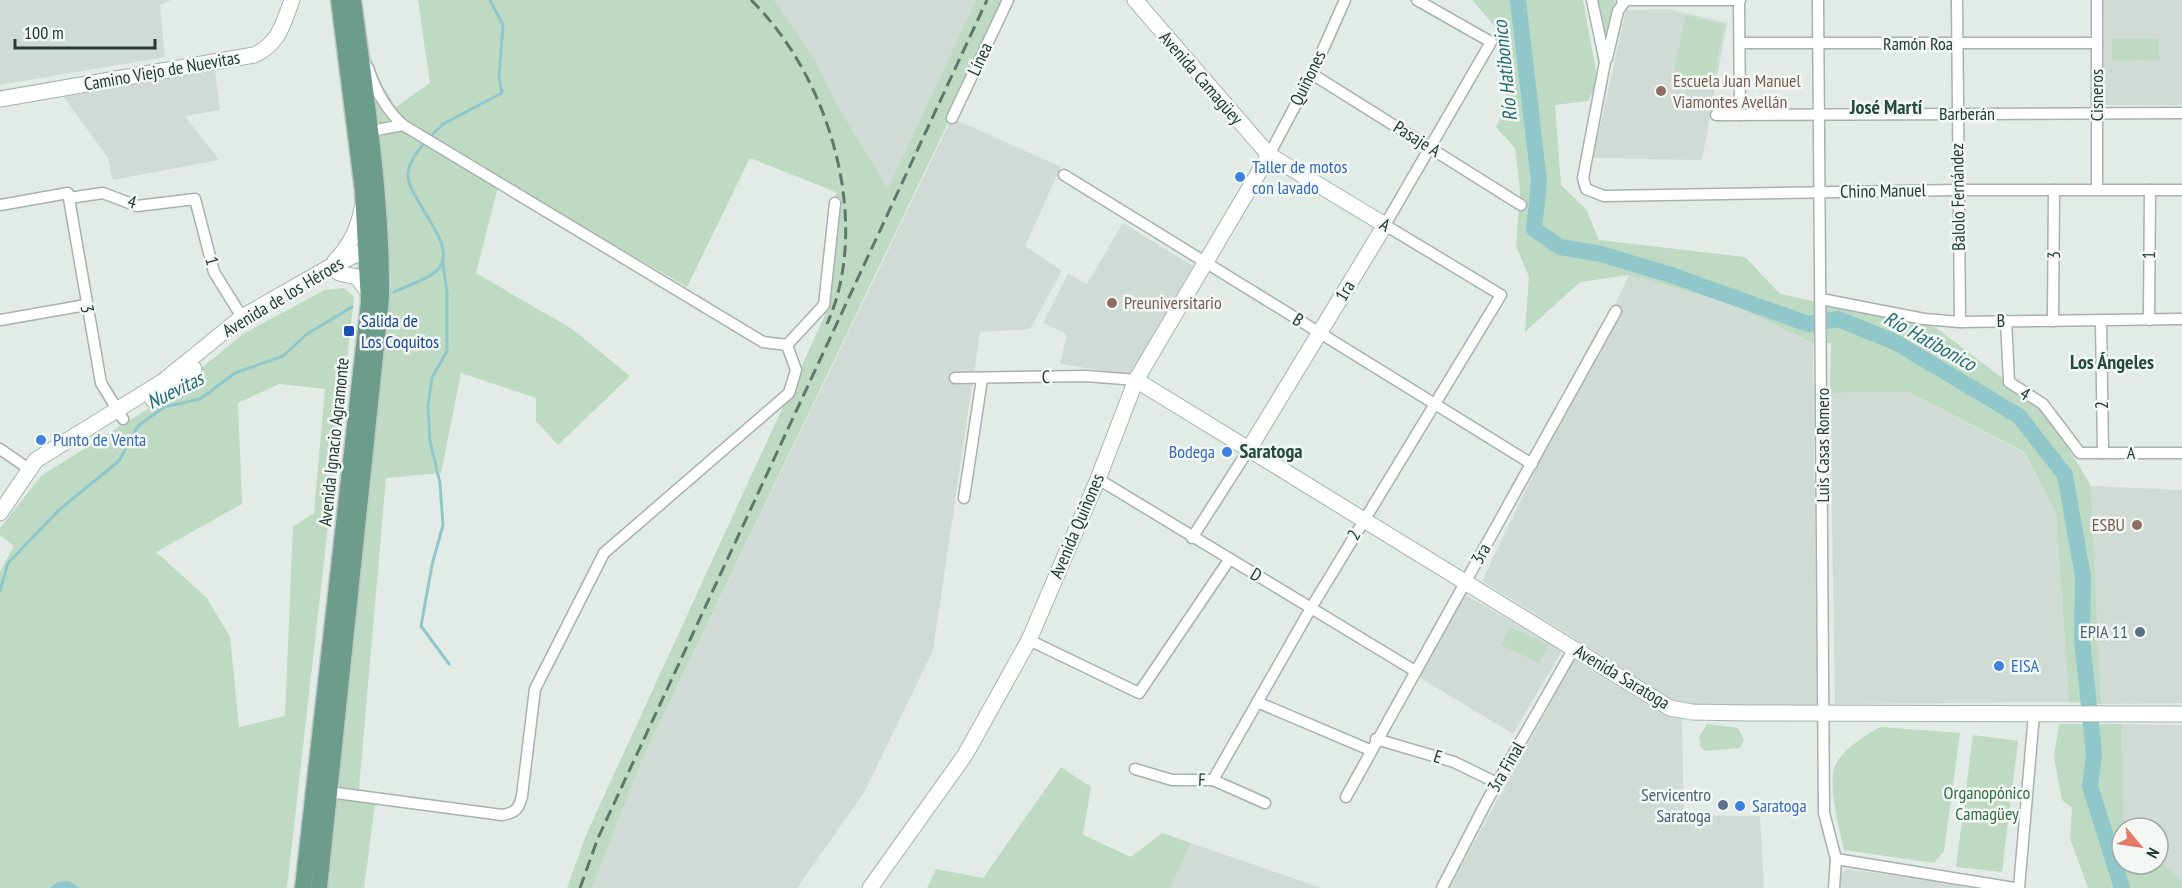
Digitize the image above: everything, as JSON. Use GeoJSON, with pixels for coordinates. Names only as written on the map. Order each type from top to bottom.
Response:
{"type":"FeatureCollection","features":[{"type":"Feature","properties":{"kind":"main road","name":"Camino Viejo de Nuevitas"},"geometry":{"type":"LineString","coordinates":[[0,99],[254,56],[269,48],[276,40],[292,0]]}},
{"type":"Feature","properties":{"kind":"main road","name":"Avenida Ignacio Agramonte"},"geometry":{"type":"LineString","coordinates":[[319,888],[378,343],[375,250],[363,133],[339,0]]}},
{"type":"Feature","properties":{"kind":"main road","name":"Avenida Ignacio Agramonte"},"geometry":{"type":"LineString","coordinates":[[303,888],[368,292],[375,250],[363,200],[359,44],[353,0]]}},
{"type":"Feature","properties":{"kind":"main road","name":"Avenida Camagüey"},"geometry":{"type":"LineString","coordinates":[[1135,0],[1269,155]]}},
{"type":"Feature","properties":{"kind":"main road","name":"A"},"geometry":{"type":"LineString","coordinates":[[1269,155],[1385,225]]}},
{"type":"Feature","properties":{"kind":"main road","name":"Avenida Quiñones"},"geometry":{"type":"LineString","coordinates":[[870,888],[965,755],[1029,640],[1098,479],[1136,380],[1269,155]]}},
{"type":"Feature","properties":{"kind":"main road"},"geometry":{"type":"LineString","coordinates":[[363,200],[359,225],[334,270],[357,277],[368,292]]}},
{"type":"Feature","properties":{"kind":"main road","name":"1ra"},"geometry":{"type":"LineString","coordinates":[[1249,449],[1385,225]]}},
{"type":"Feature","properties":{"kind":"main road","name":"Avenida de los Héroes"},"geometry":{"type":"LineString","coordinates":[[120,415],[242,317],[375,250]]}},
{"type":"Feature","properties":{"kind":"main road","name":"Avenida de los Héroes"},"geometry":{"type":"LineString","coordinates":[[0,513],[36,460],[170,389],[235,333],[334,270]]}},
{"type":"Feature","properties":{"kind":"main road","name":"Avenida Saratoga"},"geometry":{"type":"LineString","coordinates":[[1136,380],[1670,708],[1692,712],[2182,714]]}},
{"type":"Feature","properties":{"kind":"street","name":"Línea"},"geometry":{"type":"LineString","coordinates":[[952,118],[1008,0]]}},
{"type":"Feature","properties":{"kind":"street","name":"Quiñones"},"geometry":{"type":"LineString","coordinates":[[1269,155],[1312,74],[1345,0]]}},
{"type":"Feature","properties":{"kind":"street","name":"1ra"},"geometry":{"type":"LineString","coordinates":[[1385,225],[1432,148],[1491,42],[1417,0]]}},
{"type":"Feature","properties":{"kind":"street"},"geometry":{"type":"LineString","coordinates":[[1592,0],[1605,62]]}},
{"type":"Feature","properties":{"kind":"street","name":"Luis Casas Romero"},"geometry":{"type":"LineString","coordinates":[[1818,0],[1824,813],[1836,859],[1834,888]]}},
{"type":"Feature","properties":{"kind":"street","name":"Balolo Fernández"},"geometry":{"type":"LineString","coordinates":[[1958,0],[1960,322]]}},
{"type":"Feature","properties":{"kind":"street","name":"Cisneros"},"geometry":{"type":"LineString","coordinates":[[2097,0],[2097,189]]}},
{"type":"Feature","properties":{"kind":"street"},"geometry":{"type":"LineString","coordinates":[[1605,62],[1618,11],[1624,1],[1739,1],[1740,115]]}},
{"type":"Feature","properties":{"kind":"street","name":"Ramón Roa"},"geometry":{"type":"LineString","coordinates":[[1740,43],[2097,43]]}},
{"type":"Feature","properties":{"kind":"street"},"geometry":{"type":"LineString","coordinates":[[359,44],[379,93],[393,116],[404,126],[432,145],[764,342],[787,345]]}},
{"type":"Feature","properties":{"kind":"street","name":"Chino Manuel"},"geometry":{"type":"LineString","coordinates":[[1605,62],[1584,163],[1583,178],[1586,189],[1604,196],[1958,190],[2182,190]]}},
{"type":"Feature","properties":{"kind":"street","name":"Pasaje A"},"geometry":{"type":"LineString","coordinates":[[1312,74],[1521,205]]}},
{"type":"Feature","properties":{"kind":"street","name":"Barberán"},"geometry":{"type":"LineString","coordinates":[[1716,115],[2182,113]]}},
{"type":"Feature","properties":{"kind":"street"},"geometry":{"type":"LineString","coordinates":[[363,133],[404,126]]}},
{"type":"Feature","properties":{"kind":"street","name":"B"},"geometry":{"type":"LineString","coordinates":[[1064,175],[1532,464]]}},
{"type":"Feature","properties":{"kind":"street","name":"3"},"geometry":{"type":"LineString","coordinates":[[2053,321],[2054,190]]}},
{"type":"Feature","properties":{"kind":"street","name":"1"},"geometry":{"type":"LineString","coordinates":[[2149,320],[2150,190]]}},
{"type":"Feature","properties":{"kind":"street","name":"4"},"geometry":{"type":"LineString","coordinates":[[0,205],[103,193],[137,206],[195,199]]}},
{"type":"Feature","properties":{"kind":"street","name":"3"},"geometry":{"type":"LineString","coordinates":[[68,196],[101,383],[120,415]]}},
{"type":"Feature","properties":{"kind":"street","name":"1"},"geometry":{"type":"LineString","coordinates":[[195,199],[214,272],[242,317]]}},
{"type":"Feature","properties":{"kind":"street"},"geometry":{"type":"LineString","coordinates":[[787,345],[824,305],[835,203]]}},
{"type":"Feature","properties":{"kind":"street","name":"A"},"geometry":{"type":"LineString","coordinates":[[1385,225],[1501,295]]}},
{"type":"Feature","properties":{"kind":"street","name":"2"},"geometry":{"type":"LineString","coordinates":[[1213,780],[1363,520],[1501,295]]}},
{"type":"Feature","properties":{"kind":"street","name":"B"},"geometry":{"type":"LineString","coordinates":[[1821,299],[1924,319],[1960,322],[2182,319]]}},
{"type":"Feature","properties":{"kind":"street"},"geometry":{"type":"LineString","coordinates":[[0,320],[86,305]]}},
{"type":"Feature","properties":{"kind":"street","name":"3ra"},"geometry":{"type":"LineString","coordinates":[[1346,797],[1376,739],[1616,311]]}},
{"type":"Feature","properties":{"kind":"street","name":"4"},"geometry":{"type":"LineString","coordinates":[[2006,321],[2009,382],[2043,404],[2080,453]]}},
{"type":"Feature","properties":{"kind":"street","name":"2"},"geometry":{"type":"LineString","coordinates":[[2101,321],[2103,453]]}},
{"type":"Feature","properties":{"kind":"street"},"geometry":{"type":"LineString","coordinates":[[330,792],[502,815],[513,813],[519,806],[522,796],[535,689],[604,553],[789,393],[796,370],[787,345]]}},
{"type":"Feature","properties":{"kind":"street","name":"C"},"geometry":{"type":"LineString","coordinates":[[955,378],[1086,376],[1136,380]]}},
{"type":"Feature","properties":{"kind":"street"},"geometry":{"type":"LineString","coordinates":[[964,498],[982,379]]}},
{"type":"Feature","properties":{"kind":"street"},"geometry":{"type":"LineString","coordinates":[[0,449],[29,469]]}},
{"type":"Feature","properties":{"kind":"street","name":"1ra"},"geometry":{"type":"LineString","coordinates":[[1192,538],[1249,449]]}},
{"type":"Feature","properties":{"kind":"street","name":"A"},"geometry":{"type":"LineString","coordinates":[[2080,453],[2182,453]]}},
{"type":"Feature","properties":{"kind":"street","name":"D"},"geometry":{"type":"LineString","coordinates":[[1098,479],[1415,671]]}},
{"type":"Feature","properties":{"kind":"street"},"geometry":{"type":"LineString","coordinates":[[1029,640],[1139,693],[1229,560]]}},
{"type":"Feature","properties":{"kind":"street","name":"3ra Final"},"geometry":{"type":"LineString","coordinates":[[1442,888],[1497,783],[1574,648]]}},
{"type":"Feature","properties":{"kind":"street"},"geometry":{"type":"LineString","coordinates":[[1257,702],[1370,750]]}},
{"type":"Feature","properties":{"kind":"street"},"geometry":{"type":"LineString","coordinates":[[1836,859],[2017,888],[2034,714]]}},
{"type":"Feature","properties":{"kind":"street","name":"E"},"geometry":{"type":"LineString","coordinates":[[1376,739],[1454,762],[1497,783]]}},
{"type":"Feature","properties":{"kind":"street","name":"F"},"geometry":{"type":"LineString","coordinates":[[1135,770],[1172,780],[1213,780],[1266,803]]}},
{"type":"Feature","properties":{"kind":"shaded area"},"geometry":{"type":"Polygon","coordinates":[[[0,0],[172,0],[160,5],[165,57],[0,85],[0,0]]]}},
{"type":"Feature","properties":{"kind":"shaded area"},"geometry":{"type":"Polygon","coordinates":[[[774,0],[976,0],[888,188],[837,105],[816,62],[774,0]]]}},
{"type":"Feature","properties":{"kind":"shaded area"},"geometry":{"type":"Polygon","coordinates":[[[2103,0],[2182,0],[2182,105],[2104,105],[2103,0]]]}},
{"type":"Feature","properties":{"kind":"shaded area","name":"Escuela Juan Manuel Viamontes Avellán"},"geometry":{"type":"Polygon","coordinates":[[[1669,9],[1727,23],[1702,160],[1593,158],[1626,10],[1669,9]]]}},
{"type":"Feature","properties":{"kind":"shaded area"},"geometry":{"type":"Polygon","coordinates":[[[215,71],[220,110],[185,116],[219,160],[113,180],[108,158],[63,96],[215,71]]]}},
{"type":"Feature","properties":{"kind":"shaded area"},"geometry":{"type":"Polygon","coordinates":[[[952,118],[1061,167],[1025,246],[1062,271],[1030,329],[980,332],[933,650],[865,791],[797,888],[592,888],[642,760],[952,118]]]}},
{"type":"Feature","properties":{"kind":"shaded area","name":"Preuniversitario"},"geometry":{"type":"Polygon","coordinates":[[[1123,223],[1193,266],[1130,375],[1060,364],[1067,334],[1043,323],[1068,274],[1087,284],[1123,223]]]}},
{"type":"Feature","properties":{"kind":"shaded area"},"geometry":{"type":"Polygon","coordinates":[[[1629,275],[1726,302],[1813,343],[1817,705],[1692,705],[1675,701],[1482,581],[1629,275]]]}},
{"type":"Feature","properties":{"kind":"shaded area"},"geometry":{"type":"Polygon","coordinates":[[[1909,392],[2024,453],[2056,513],[2069,702],[1835,704],[1830,393],[1909,392]]]}},
{"type":"Feature","properties":{"kind":"shaded area","name":"EPIA 11"},"geometry":{"type":"Polygon","coordinates":[[[2091,486],[2182,490],[2182,703],[2101,704],[2091,486]]]}},
{"type":"Feature","properties":{"kind":"shaded area"},"geometry":{"type":"Polygon","coordinates":[[[1464,594],[1562,651],[1513,734],[1419,677],[1464,594]]]}},
{"type":"Feature","properties":{"kind":"shaded area"},"geometry":{"type":"Polygon","coordinates":[[[1574,660],[1658,711],[1682,719],[1684,815],[1760,816],[1764,888],[1449,888],[1574,660]]]}},
{"type":"Feature","properties":{"kind":"shaded area"},"geometry":{"type":"Polygon","coordinates":[[[2122,724],[2182,725],[2182,880],[2170,870],[2170,816],[2124,816],[2122,724]]]}},
{"type":"Feature","properties":{"kind":"shaded area"},"geometry":{"type":"Polygon","coordinates":[[[1191,843],[1321,888],[1170,888],[1191,843]]]}},
{"type":"Feature","properties":{"kind":"shaded area"},"geometry":{"type":"Polygon","coordinates":[[[1846,869],[1972,886],[1972,888],[1834,888],[1836,879],[1846,869]]]}},
{"type":"Feature","properties":{"kind":"green space"},"geometry":{"type":"Polygon","coordinates":[[[361,0],[370,55],[382,85],[396,107],[430,83],[418,0],[774,0],[816,62],[837,105],[888,188],[976,0],[1007,0],[642,760],[592,888],[567,888],[586,835],[826,313],[836,192],[750,158],[687,287],[500,179],[476,273],[572,329],[630,376],[558,445],[536,421],[536,398],[461,373],[441,473],[386,478],[358,800],[375,803],[364,888],[326,888],[391,282],[361,0]]]}},
{"type":"Feature","properties":{"kind":"green space"},"geometry":{"type":"Polygon","coordinates":[[[1472,0],[1583,0],[1598,82],[1588,101],[1555,105],[1561,185],[1586,209],[1599,240],[1745,257],[1780,294],[1935,327],[2046,411],[2091,486],[2101,704],[2069,702],[2056,513],[2024,452],[1909,392],[1830,393],[1831,343],[1813,343],[1726,302],[1629,275],[1580,282],[1525,332],[1529,277],[1516,246],[1520,191],[1515,148],[1496,127],[1507,104],[1499,31],[1472,0]]]}},
{"type":"Feature","properties":{"kind":"green space"},"geometry":{"type":"Polygon","coordinates":[[[1597,0],[1613,0],[1616,3],[1606,42],[1597,0]]]}},
{"type":"Feature","properties":{"kind":"green space"},"geometry":{"type":"Polygon","coordinates":[[[1686,15],[1724,25],[1712,87],[1673,77],[1686,15]]]}},
{"type":"Feature","properties":{"kind":"green space"},"geometry":{"type":"Polygon","coordinates":[[[2112,39],[2159,39],[2159,60],[2112,61],[2112,39]]]}},
{"type":"Feature","properties":{"kind":"green space"},"geometry":{"type":"Polygon","coordinates":[[[344,288],[354,297],[287,888],[0,888],[0,571],[14,546],[0,535],[0,528],[41,476],[165,398],[243,334],[325,290],[344,288]],[[279,384],[238,403],[242,504],[156,552],[207,598],[230,637],[239,727],[285,716],[293,527],[314,513],[325,389],[279,384]]]}},
{"type":"Feature","properties":{"kind":"green space"},"geometry":{"type":"Polygon","coordinates":[[[1510,627],[1548,645],[1539,663],[1501,645],[1510,627]]]}},
{"type":"Feature","properties":{"kind":"green space"},"geometry":{"type":"Polygon","coordinates":[[[1707,724],[1738,728],[1744,740],[1740,748],[1705,751],[1701,748],[1699,737],[1707,724]]]}},
{"type":"Feature","properties":{"kind":"green space"},"geometry":{"type":"Polygon","coordinates":[[[2059,724],[2122,724],[2124,816],[2110,816],[2110,876],[2170,876],[2170,870],[2182,880],[2182,888],[2088,888],[2070,839],[2072,808],[2062,800],[2054,757],[2059,724]]]}},
{"type":"Feature","properties":{"kind":"green space"},"geometry":{"type":"Polygon","coordinates":[[[1881,727],[1960,733],[1944,851],[1934,863],[1844,850],[1833,796],[1835,766],[1849,748],[1881,727]]]}},
{"type":"Feature","properties":{"kind":"green space","name":"Organopónico Camagüey"},"geometry":{"type":"Polygon","coordinates":[[[1973,735],[2018,741],[2002,872],[1956,867],[1973,735]]]}},
{"type":"Feature","properties":{"kind":"green space"},"geometry":{"type":"Polygon","coordinates":[[[1061,767],[1091,787],[1083,835],[1131,857],[1162,833],[1191,843],[1170,888],[927,888],[936,869],[983,878],[1061,767]]]}},
{"type":"Feature","properties":{"kind":"water"},"geometry":{"type":"Polygon","coordinates":[[[69,881],[80,888],[50,888],[57,882],[69,881]]]}},
{"type":"Feature","properties":{"kind":"waterway","name":"Nuevitas"},"geometry":{"type":"LineString","coordinates":[[430,137],[443,124],[502,93],[499,78],[503,25],[490,0]]}},
{"type":"Feature","properties":{"kind":"waterway","name":"Río Hatibonico"},"geometry":{"type":"LineString","coordinates":[[1518,0],[1539,182],[1534,229],[1560,247],[1601,254],[1671,275],[1808,324],[1838,319],[1895,342],[2019,416],[2065,475],[2083,577],[2082,639],[2094,754],[2090,786],[2122,888]]}},
{"type":"Feature","properties":{"kind":"waterway","name":"Nuevitas"},"geometry":{"type":"LineString","coordinates":[[394,292],[431,275],[442,262],[443,251],[439,238],[416,197],[408,173],[412,160],[425,142]]}},
{"type":"Feature","properties":{"kind":"waterway"},"geometry":{"type":"LineString","coordinates":[[443,264],[447,293],[447,351],[432,378],[428,406],[430,441],[440,483],[443,525],[432,565],[421,626],[449,664]]}},
{"type":"Feature","properties":{"kind":"waterway","name":"Nuevitas"},"geometry":{"type":"LineString","coordinates":[[0,591],[8,563],[59,510],[119,461],[138,426],[164,407],[200,399],[235,373],[283,356],[307,334],[352,307]]}},
{"type":"Feature","properties":{"kind":"railway"},"geometry":{"type":"LineString","coordinates":[[751,0],[779,32],[802,68],[821,109],[836,152],[844,197],[846,241],[840,284],[827,324]]}},
{"type":"Feature","properties":{"kind":"railway"},"geometry":{"type":"LineString","coordinates":[[580,888],[598,838],[987,0]]}},
{"type":"Feature","properties":{"kind":"place","name":"Escuela Juan Manuel Viamontes Avellán"},"geometry":{"type":"Point","coordinates":[1661,91]}},
{"type":"Feature","properties":{"kind":"place","name":"Taller de motos con lavado"},"geometry":{"type":"Point","coordinates":[1240,177]}},
{"type":"Feature","properties":{"kind":"place","name":"Preuniversitario"},"geometry":{"type":"Point","coordinates":[1112,303]}},
{"type":"Feature","properties":{"kind":"place","name":"Salida de Los Coquitos"},"geometry":{"type":"Point","coordinates":[349,331]}},
{"type":"Feature","properties":{"kind":"place","name":"Punto de Venta"},"geometry":{"type":"Point","coordinates":[41,440]}},
{"type":"Feature","properties":{"kind":"place","name":"Bodega"},"geometry":{"type":"Point","coordinates":[1227,452]}},
{"type":"Feature","properties":{"kind":"place","name":"ESBU"},"geometry":{"type":"Point","coordinates":[2137,525]}},
{"type":"Feature","properties":{"kind":"place","name":"EPIA 11"},"geometry":{"type":"Point","coordinates":[2140,632]}},
{"type":"Feature","properties":{"kind":"place","name":"EISA"},"geometry":{"type":"Point","coordinates":[1999,666]}},
{"type":"Feature","properties":{"kind":"place","name":"Servicentro Saratoga"},"geometry":{"type":"Point","coordinates":[1723,805]}},
{"type":"Feature","properties":{"kind":"place","name":"Saratoga"},"geometry":{"type":"Point","coordinates":[1740,806]}},
{"type":"Feature","properties":{"kind":"district","name":"José Martí"},"geometry":{"type":"Point","coordinates":[1886,107]}},
{"type":"Feature","properties":{"kind":"district","name":"Los Ángeles"},"geometry":{"type":"Point","coordinates":[2112,362]}},
{"type":"Feature","properties":{"kind":"district","name":"Saratoga"},"geometry":{"type":"Point","coordinates":[1271,451]}}]}
